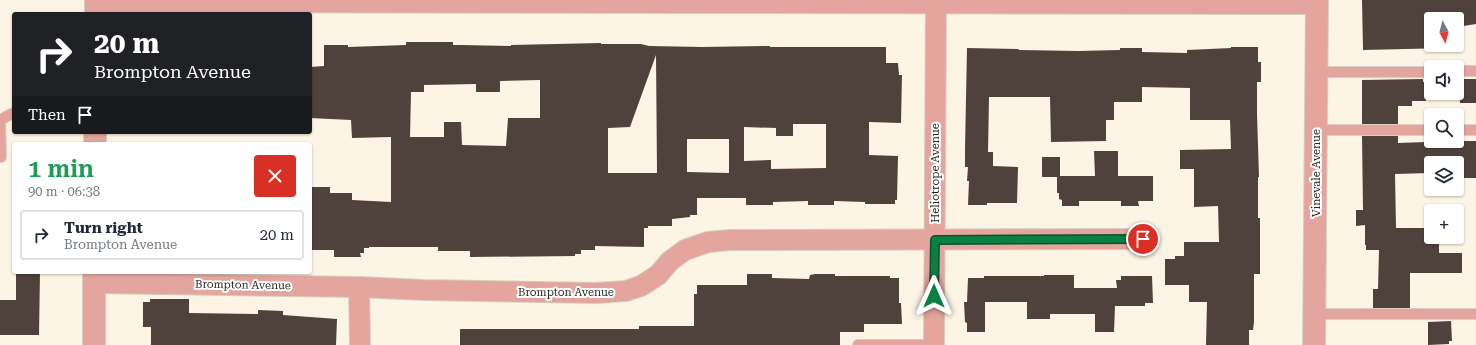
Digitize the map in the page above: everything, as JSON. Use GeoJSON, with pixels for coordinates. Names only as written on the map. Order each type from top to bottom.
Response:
{"type":"FeatureCollection","features":[{"type":"Feature","properties":{"kind":"street","name":"Heliotrope Avenue"},"geometry":{"type":"LineString","coordinates":[[934,345],[936,2]]}},
{"type":"Feature","properties":{"kind":"street"},"geometry":{"type":"LineString","coordinates":[[96,5],[1317,2]]}},
{"type":"Feature","properties":{"kind":"street","name":"Vinevale Avenue"},"geometry":{"type":"LineString","coordinates":[[1314,345],[1317,2]]}},
{"type":"Feature","properties":{"kind":"street","name":"Brompton Avenue"},"geometry":{"type":"LineString","coordinates":[[94,277],[424,290],[588,293],[626,291],[641,286],[658,275],[670,261],[685,250],[708,242],[730,240],[1143,239]]}},
{"type":"Feature","properties":{"kind":"street"},"geometry":{"type":"LineString","coordinates":[[94,277],[94,345]]}},
{"type":"Feature","properties":{"kind":"street"},"geometry":{"type":"LineString","coordinates":[[360,287],[360,345]]}},
{"type":"Feature","properties":{"kind":"lane"},"geometry":{"type":"LineString","coordinates":[[1464,71],[1476,71]]}},
{"type":"Feature","properties":{"kind":"lane"},"geometry":{"type":"LineString","coordinates":[[1316,72],[1424,72]]}},
{"type":"Feature","properties":{"kind":"lane"},"geometry":{"type":"LineString","coordinates":[[1,157],[0,120],[12,114]]}},
{"type":"Feature","properties":{"kind":"lane"},"geometry":{"type":"LineString","coordinates":[[1316,130],[1424,130]]}},
{"type":"Feature","properties":{"kind":"lane"},"geometry":{"type":"LineString","coordinates":[[1464,130],[1476,130]]}},
{"type":"Feature","properties":{"kind":"lane"},"geometry":{"type":"LineString","coordinates":[[1314,314],[1476,314]]}},
{"type":"Feature","properties":{"kind":"lane"},"geometry":{"type":"LineString","coordinates":[[858,345],[934,345]]}},
{"type":"Feature","properties":{"kind":"building"},"geometry":{"type":"Polygon","coordinates":[[[1362,0],[1476,0],[1476,24],[1464,26],[1464,12],[1424,12],[1424,49],[1363,50],[1362,0]]]}},
{"type":"Feature","properties":{"kind":"building"},"geometry":{"type":"Polygon","coordinates":[[[406,42],[453,42],[453,45],[511,46],[601,43],[702,47],[886,47],[886,63],[898,63],[899,75],[902,75],[901,123],[869,122],[869,155],[898,156],[897,200],[895,200],[895,204],[865,204],[865,202],[834,201],[834,205],[808,205],[808,201],[773,202],[773,205],[746,205],[746,198],[697,198],[697,215],[672,219],[672,226],[648,226],[648,228],[644,228],[644,247],[595,246],[595,250],[581,250],[581,254],[575,254],[575,256],[470,257],[470,251],[438,251],[438,247],[369,247],[364,248],[364,253],[360,253],[361,257],[334,257],[334,250],[312,250],[312,187],[330,187],[330,193],[352,193],[352,200],[391,202],[391,137],[352,138],[351,120],[312,118],[312,67],[324,66],[324,45],[348,45],[348,47],[406,45],[406,42]],[[656,55],[630,127],[608,128],[608,173],[657,173],[656,55]],[[540,80],[500,81],[500,92],[476,92],[476,84],[424,85],[424,92],[411,92],[410,137],[444,137],[444,122],[461,122],[462,145],[506,146],[508,118],[540,118],[540,80]],[[793,124],[793,136],[776,136],[776,128],[744,127],[744,161],[771,160],[771,169],[826,168],[826,124],[793,124]],[[687,139],[687,172],[729,173],[729,139],[687,139]]]}},
{"type":"Feature","properties":{"kind":"building"},"geometry":{"type":"Polygon","coordinates":[[[1258,47],[1258,62],[1261,62],[1261,82],[1257,82],[1260,274],[1254,274],[1254,322],[1253,330],[1249,330],[1249,345],[1206,345],[1207,302],[1189,302],[1189,285],[1165,285],[1165,259],[1175,259],[1175,256],[1184,256],[1184,242],[1219,242],[1218,206],[1194,207],[1194,169],[1180,169],[1180,150],[1231,149],[1230,120],[1190,120],[1190,88],[1142,87],[1142,102],[1114,102],[1114,120],[1106,120],[1106,141],[1051,142],[1050,97],[989,97],[988,152],[993,152],[993,166],[1018,167],[1017,203],[987,203],[987,205],[968,205],[968,167],[965,167],[967,48],[1078,51],[1142,48],[1142,52],[1187,53],[1187,50],[1258,47]]]}},
{"type":"Feature","properties":{"kind":"building"},"geometry":{"type":"Polygon","coordinates":[[[1423,79],[1424,100],[1426,101],[1412,101],[1412,106],[1398,106],[1398,124],[1362,124],[1362,80],[1423,79]]]}},
{"type":"Feature","properties":{"kind":"building"},"geometry":{"type":"Polygon","coordinates":[[[1464,79],[1476,79],[1476,103],[1460,103],[1460,100],[1464,100],[1464,79]]]}},
{"type":"Feature","properties":{"kind":"building"},"geometry":{"type":"Polygon","coordinates":[[[1362,136],[1398,136],[1398,143],[1424,142],[1424,148],[1464,148],[1464,141],[1476,141],[1476,178],[1464,178],[1464,156],[1424,156],[1424,173],[1395,174],[1396,228],[1424,228],[1424,244],[1439,244],[1439,253],[1462,253],[1462,273],[1410,273],[1410,308],[1373,308],[1373,289],[1378,289],[1379,250],[1366,250],[1365,225],[1356,226],[1356,210],[1363,210],[1362,136]]]}},
{"type":"Feature","properties":{"kind":"building"},"geometry":{"type":"Polygon","coordinates":[[[1094,151],[1118,151],[1118,176],[1153,176],[1153,201],[1138,201],[1139,206],[1121,206],[1121,201],[1079,201],[1079,206],[1062,206],[1062,200],[1059,199],[1059,193],[1057,193],[1057,177],[1042,177],[1042,157],[1060,157],[1060,176],[1095,176],[1094,151]]]}},
{"type":"Feature","properties":{"kind":"building"},"geometry":{"type":"Polygon","coordinates":[[[16,274],[40,274],[39,335],[0,335],[0,300],[16,300],[16,274]]]}},
{"type":"Feature","properties":{"kind":"building"},"geometry":{"type":"Polygon","coordinates":[[[747,274],[772,274],[772,278],[809,279],[810,275],[815,274],[835,274],[835,276],[890,276],[890,278],[899,278],[899,303],[901,303],[902,324],[864,324],[864,332],[840,332],[840,345],[460,345],[460,329],[639,329],[639,326],[694,326],[694,294],[697,294],[697,285],[747,285],[747,274]]]}},
{"type":"Feature","properties":{"kind":"building"},"geometry":{"type":"Polygon","coordinates":[[[1074,275],[1074,288],[1117,288],[1116,280],[1121,280],[1121,276],[1152,276],[1153,303],[1145,303],[1145,306],[1115,306],[1114,332],[1095,332],[1095,314],[1050,314],[1050,319],[1027,319],[1027,302],[985,302],[985,332],[967,332],[964,302],[967,302],[968,278],[984,278],[984,276],[1074,275]]]}},
{"type":"Feature","properties":{"kind":"building"},"geometry":{"type":"Polygon","coordinates":[[[150,299],[189,299],[189,313],[258,314],[258,310],[283,311],[283,315],[337,319],[336,345],[151,345],[151,327],[143,327],[143,302],[150,302],[150,299]]]}},
{"type":"Feature","properties":{"kind":"building"},"geometry":{"type":"Polygon","coordinates":[[[1451,321],[1452,341],[1449,341],[1449,344],[1428,345],[1428,322],[1451,321]]]}},
{"type":"Feature","properties":{"kind":"route"},"geometry":{"type":"LineString","coordinates":[[934,296],[935,240],[1143,239]]}}]}
